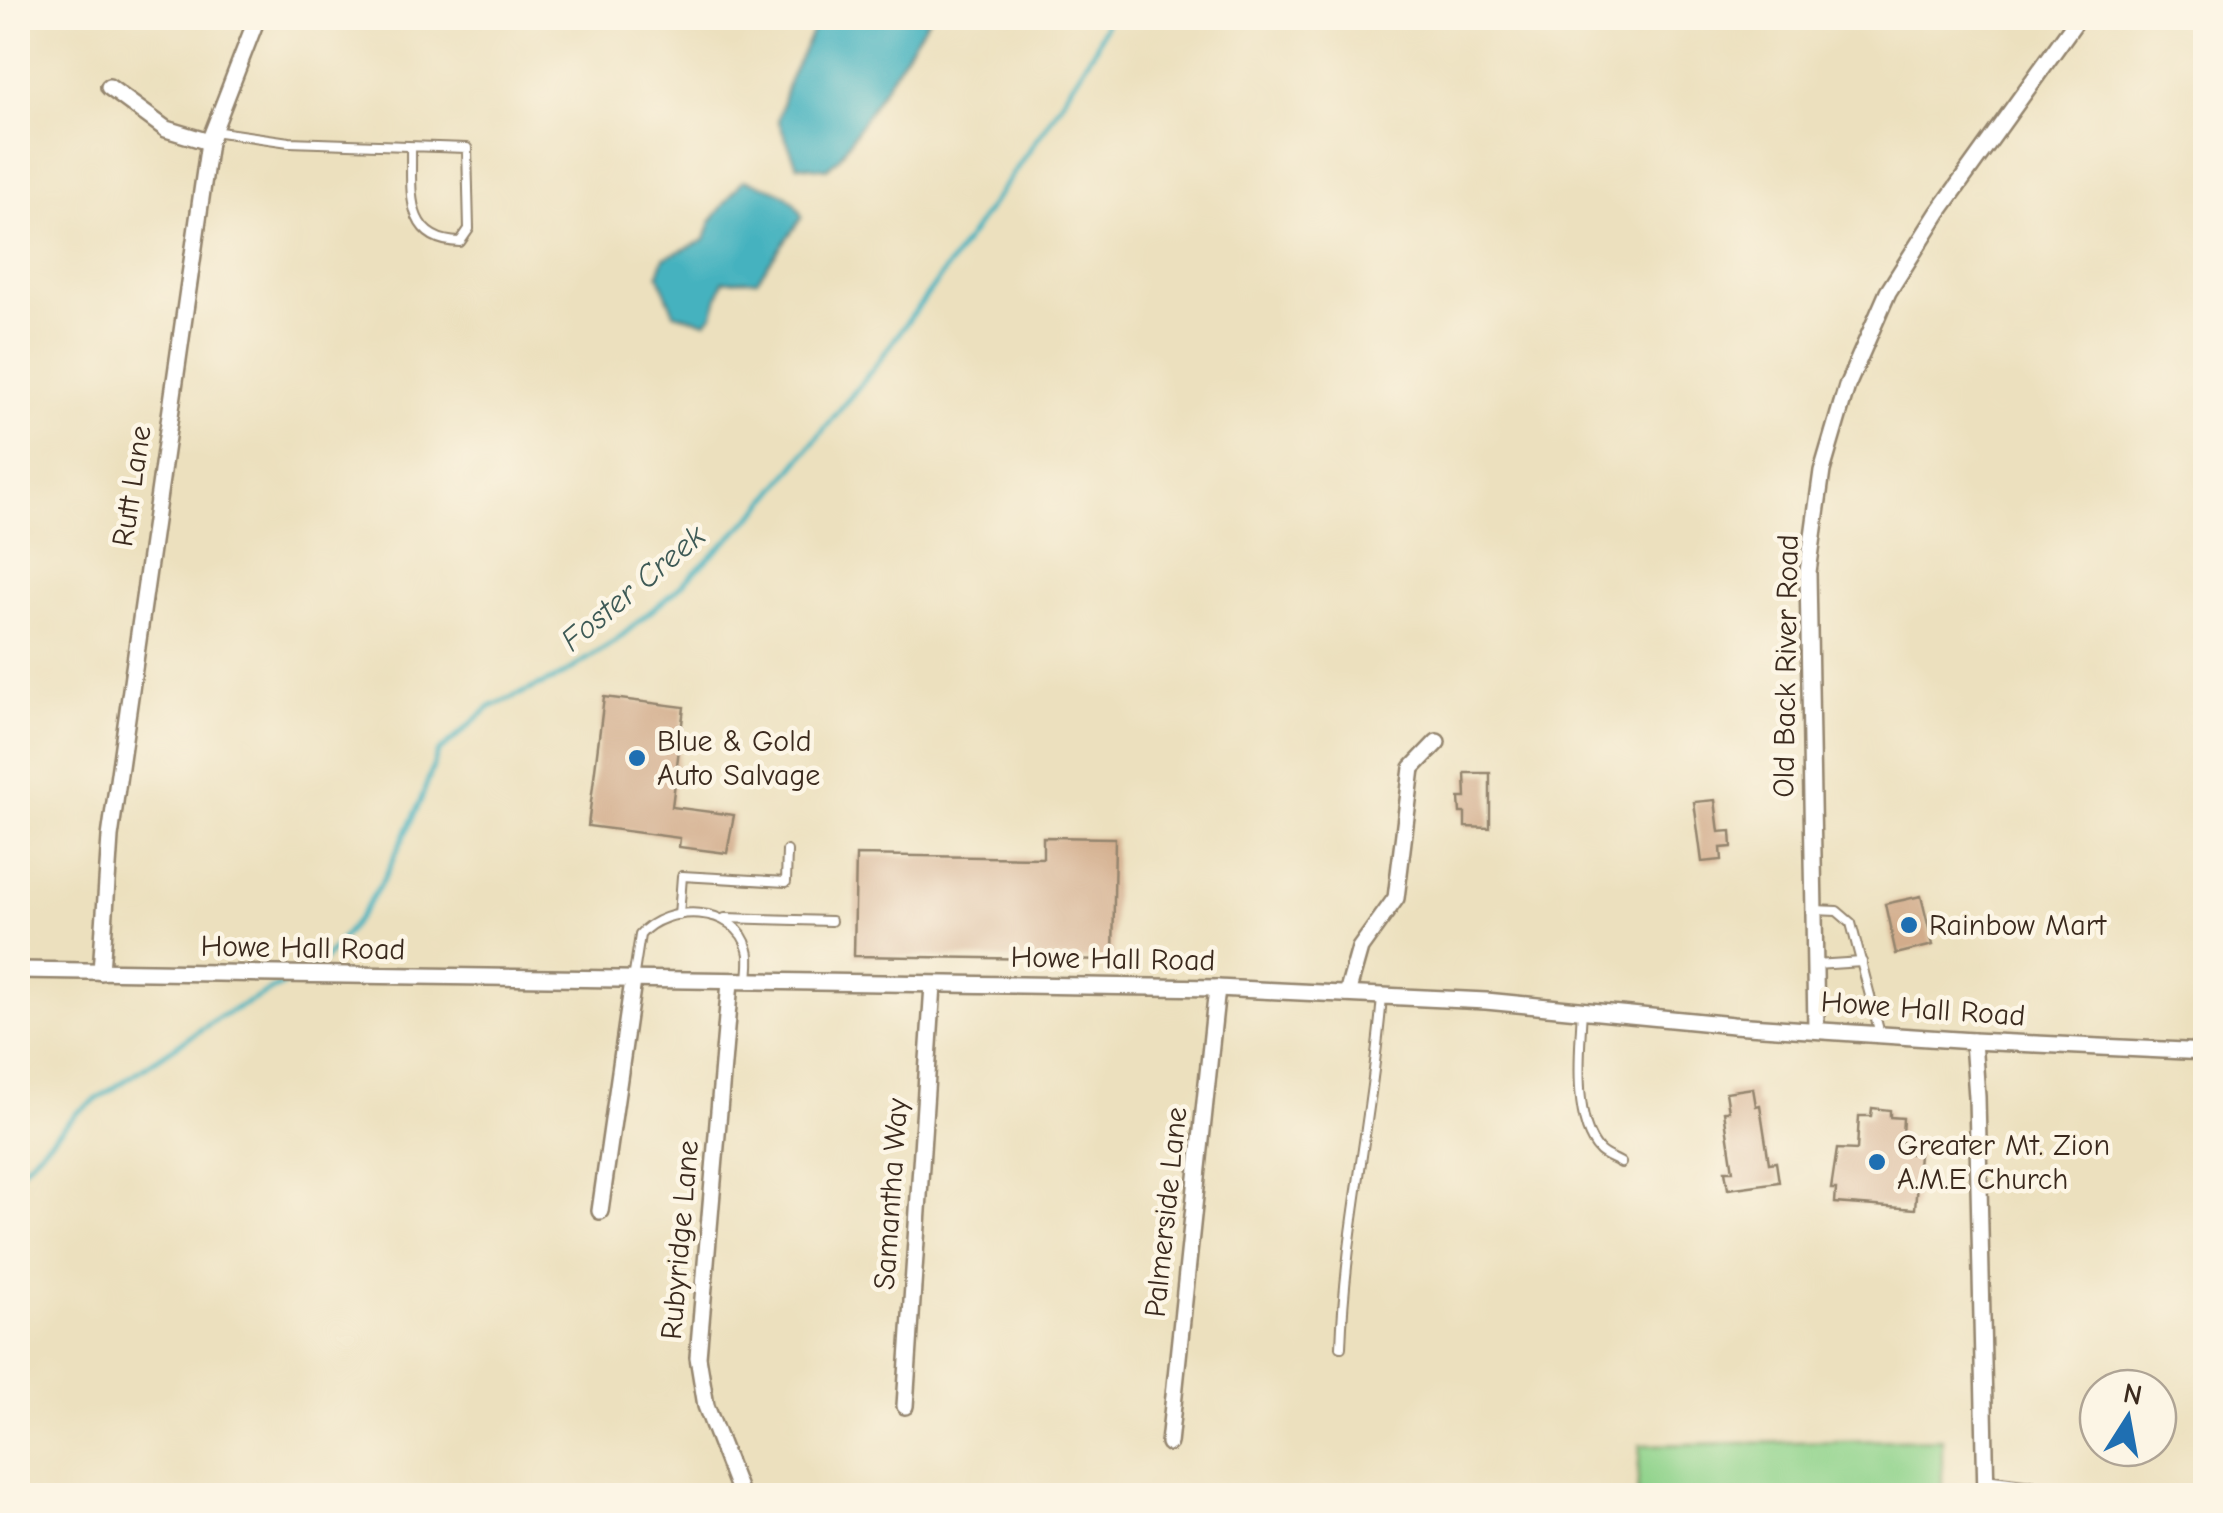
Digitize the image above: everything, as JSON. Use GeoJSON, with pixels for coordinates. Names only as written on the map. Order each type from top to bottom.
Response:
{"type":"FeatureCollection","features":[{"type":"Feature","properties":{"kind":"street","name":"Rutt Lane"},"geometry":{"type":"LineString","coordinates":[[101,972],[110,837],[211,136],[257,18]]}},
{"type":"Feature","properties":{"kind":"street","name":"Old Back River Road"},"geometry":{"type":"LineString","coordinates":[[1816,1028],[1808,572],[1822,471],[1847,386],[1898,276],[1938,213],[2078,18]]}},
{"type":"Feature","properties":{"kind":"street"},"geometry":{"type":"LineString","coordinates":[[110,87],[166,130],[211,136]]}},
{"type":"Feature","properties":{"kind":"street"},"geometry":{"type":"LineString","coordinates":[[1347,994],[1360,948],[1396,898],[1412,768],[1437,742]]}},
{"type":"Feature","properties":{"kind":"street","name":"Howe Hall Road"},"geometry":{"type":"LineString","coordinates":[[18,970],[1217,988],[1582,1010],[1973,1041],[2206,1052]]}},
{"type":"Feature","properties":{"kind":"street"},"geometry":{"type":"LineString","coordinates":[[600,1211],[633,981]]}},
{"type":"Feature","properties":{"kind":"street","name":"Rubyridge Lane"},"geometry":{"type":"LineString","coordinates":[[730,982],[698,1358],[706,1406],[740,1496]]}},
{"type":"Feature","properties":{"kind":"street","name":"Samantha Way"},"geometry":{"type":"LineString","coordinates":[[905,1406],[932,984]]}},
{"type":"Feature","properties":{"kind":"street","name":"Palmerside Lane"},"geometry":{"type":"LineString","coordinates":[[1169,1442],[1217,988]]}},
{"type":"Feature","properties":{"kind":"street"},"geometry":{"type":"LineString","coordinates":[[1973,1041],[1986,1487]]}},
{"type":"Feature","properties":{"kind":"lane"},"geometry":{"type":"LineString","coordinates":[[211,136],[467,148],[469,230],[460,242],[439,242],[426,232],[412,211],[411,146]]}},
{"type":"Feature","properties":{"kind":"lane"},"geometry":{"type":"LineString","coordinates":[[679,915],[682,876],[786,882],[787,851]]}},
{"type":"Feature","properties":{"kind":"lane"},"geometry":{"type":"LineString","coordinates":[[1814,910],[1846,915],[1851,922],[1880,1034]]}},
{"type":"Feature","properties":{"kind":"lane"},"geometry":{"type":"LineString","coordinates":[[633,981],[640,935],[663,916],[832,920]]}},
{"type":"Feature","properties":{"kind":"lane"},"geometry":{"type":"LineString","coordinates":[[725,918],[748,949],[748,982]]}},
{"type":"Feature","properties":{"kind":"lane"},"geometry":{"type":"LineString","coordinates":[[1815,965],[1862,962]]}},
{"type":"Feature","properties":{"kind":"lane"},"geometry":{"type":"LineString","coordinates":[[1341,1347],[1357,1174],[1378,1060],[1382,996]]}},
{"type":"Feature","properties":{"kind":"lane"},"geometry":{"type":"LineString","coordinates":[[1582,1010],[1579,1082],[1588,1126],[1600,1150],[1621,1163]]}},
{"type":"Feature","properties":{"kind":"lane"},"geometry":{"type":"LineString","coordinates":[[1986,1487],[2040,1486],[2056,1496]]}},
{"type":"Feature","properties":{"kind":"green space"},"geometry":{"type":"Polygon","coordinates":[[[1942,1439],[1942,1495],[1637,1495],[1640,1445],[1942,1439]]]}},
{"type":"Feature","properties":{"kind":"water"},"geometry":{"type":"Polygon","coordinates":[[[819,18],[929,18],[839,158],[827,169],[797,165],[778,120],[789,80],[819,18]]]}},
{"type":"Feature","properties":{"kind":"water"},"geometry":{"type":"Polygon","coordinates":[[[743,180],[786,195],[802,217],[757,280],[723,281],[713,314],[706,322],[674,313],[658,274],[664,258],[705,240],[711,221],[743,180]]]}},
{"type":"Feature","properties":{"kind":"building","name":"Blue & Gold Auto Salvage"},"geometry":{"type":"Polygon","coordinates":[[[604,697],[684,707],[672,807],[734,815],[727,853],[679,847],[680,838],[588,826],[604,697]]]}},
{"type":"Feature","properties":{"kind":"building"},"geometry":{"type":"Polygon","coordinates":[[[1465,773],[1490,773],[1490,828],[1465,827],[1459,798],[1466,798],[1465,773]]]}},
{"type":"Feature","properties":{"kind":"building"},"geometry":{"type":"Polygon","coordinates":[[[1715,800],[1719,832],[1731,831],[1732,847],[1721,848],[1722,860],[1702,862],[1694,802],[1715,800]]]}},
{"type":"Feature","properties":{"kind":"building"},"geometry":{"type":"Polygon","coordinates":[[[1043,837],[1115,838],[1113,960],[854,956],[856,855],[1043,858],[1043,837]]]}},
{"type":"Feature","properties":{"kind":"building","name":"Rainbow Mart"},"geometry":{"type":"Polygon","coordinates":[[[1921,896],[1933,945],[1896,954],[1885,904],[1921,896]]]}},
{"type":"Feature","properties":{"kind":"building"},"geometry":{"type":"Polygon","coordinates":[[[1753,1088],[1756,1106],[1760,1105],[1769,1163],[1776,1162],[1779,1182],[1728,1189],[1725,1171],[1733,1171],[1724,1111],[1729,1111],[1726,1092],[1753,1088]]]}},
{"type":"Feature","properties":{"kind":"building","name":"Greater Mt. Zion A.M.E Church"},"geometry":{"type":"Polygon","coordinates":[[[1872,1108],[1890,1110],[1890,1117],[1903,1118],[1901,1153],[1919,1154],[1915,1209],[1835,1203],[1836,1189],[1831,1189],[1837,1149],[1857,1150],[1859,1116],[1871,1116],[1872,1108]]]}},
{"type":"Feature","properties":{"kind":"waterway","name":"Foster Creek"},"geometry":{"type":"LineString","coordinates":[[309,969],[325,959],[361,915],[385,877],[438,753],[490,707],[561,676],[614,642],[674,592],[759,510],[875,366],[952,261],[1046,126],[1096,47],[1108,18]]}},
{"type":"Feature","properties":{"kind":"waterway","name":"Foster Creek"},"geometry":{"type":"LineString","coordinates":[[18,1173],[78,1112],[218,1018],[295,978]]}},
{"type":"Feature","properties":{"kind":"place","name":"Blue & Gold Auto Salvage"},"geometry":{"type":"Point","coordinates":[637,758]}},
{"type":"Feature","properties":{"kind":"place","name":"Rainbow Mart"},"geometry":{"type":"Point","coordinates":[1909,925]}},
{"type":"Feature","properties":{"kind":"place","name":"Greater Mt. Zion A.M.E Church"},"geometry":{"type":"Point","coordinates":[1877,1162]}}]}
